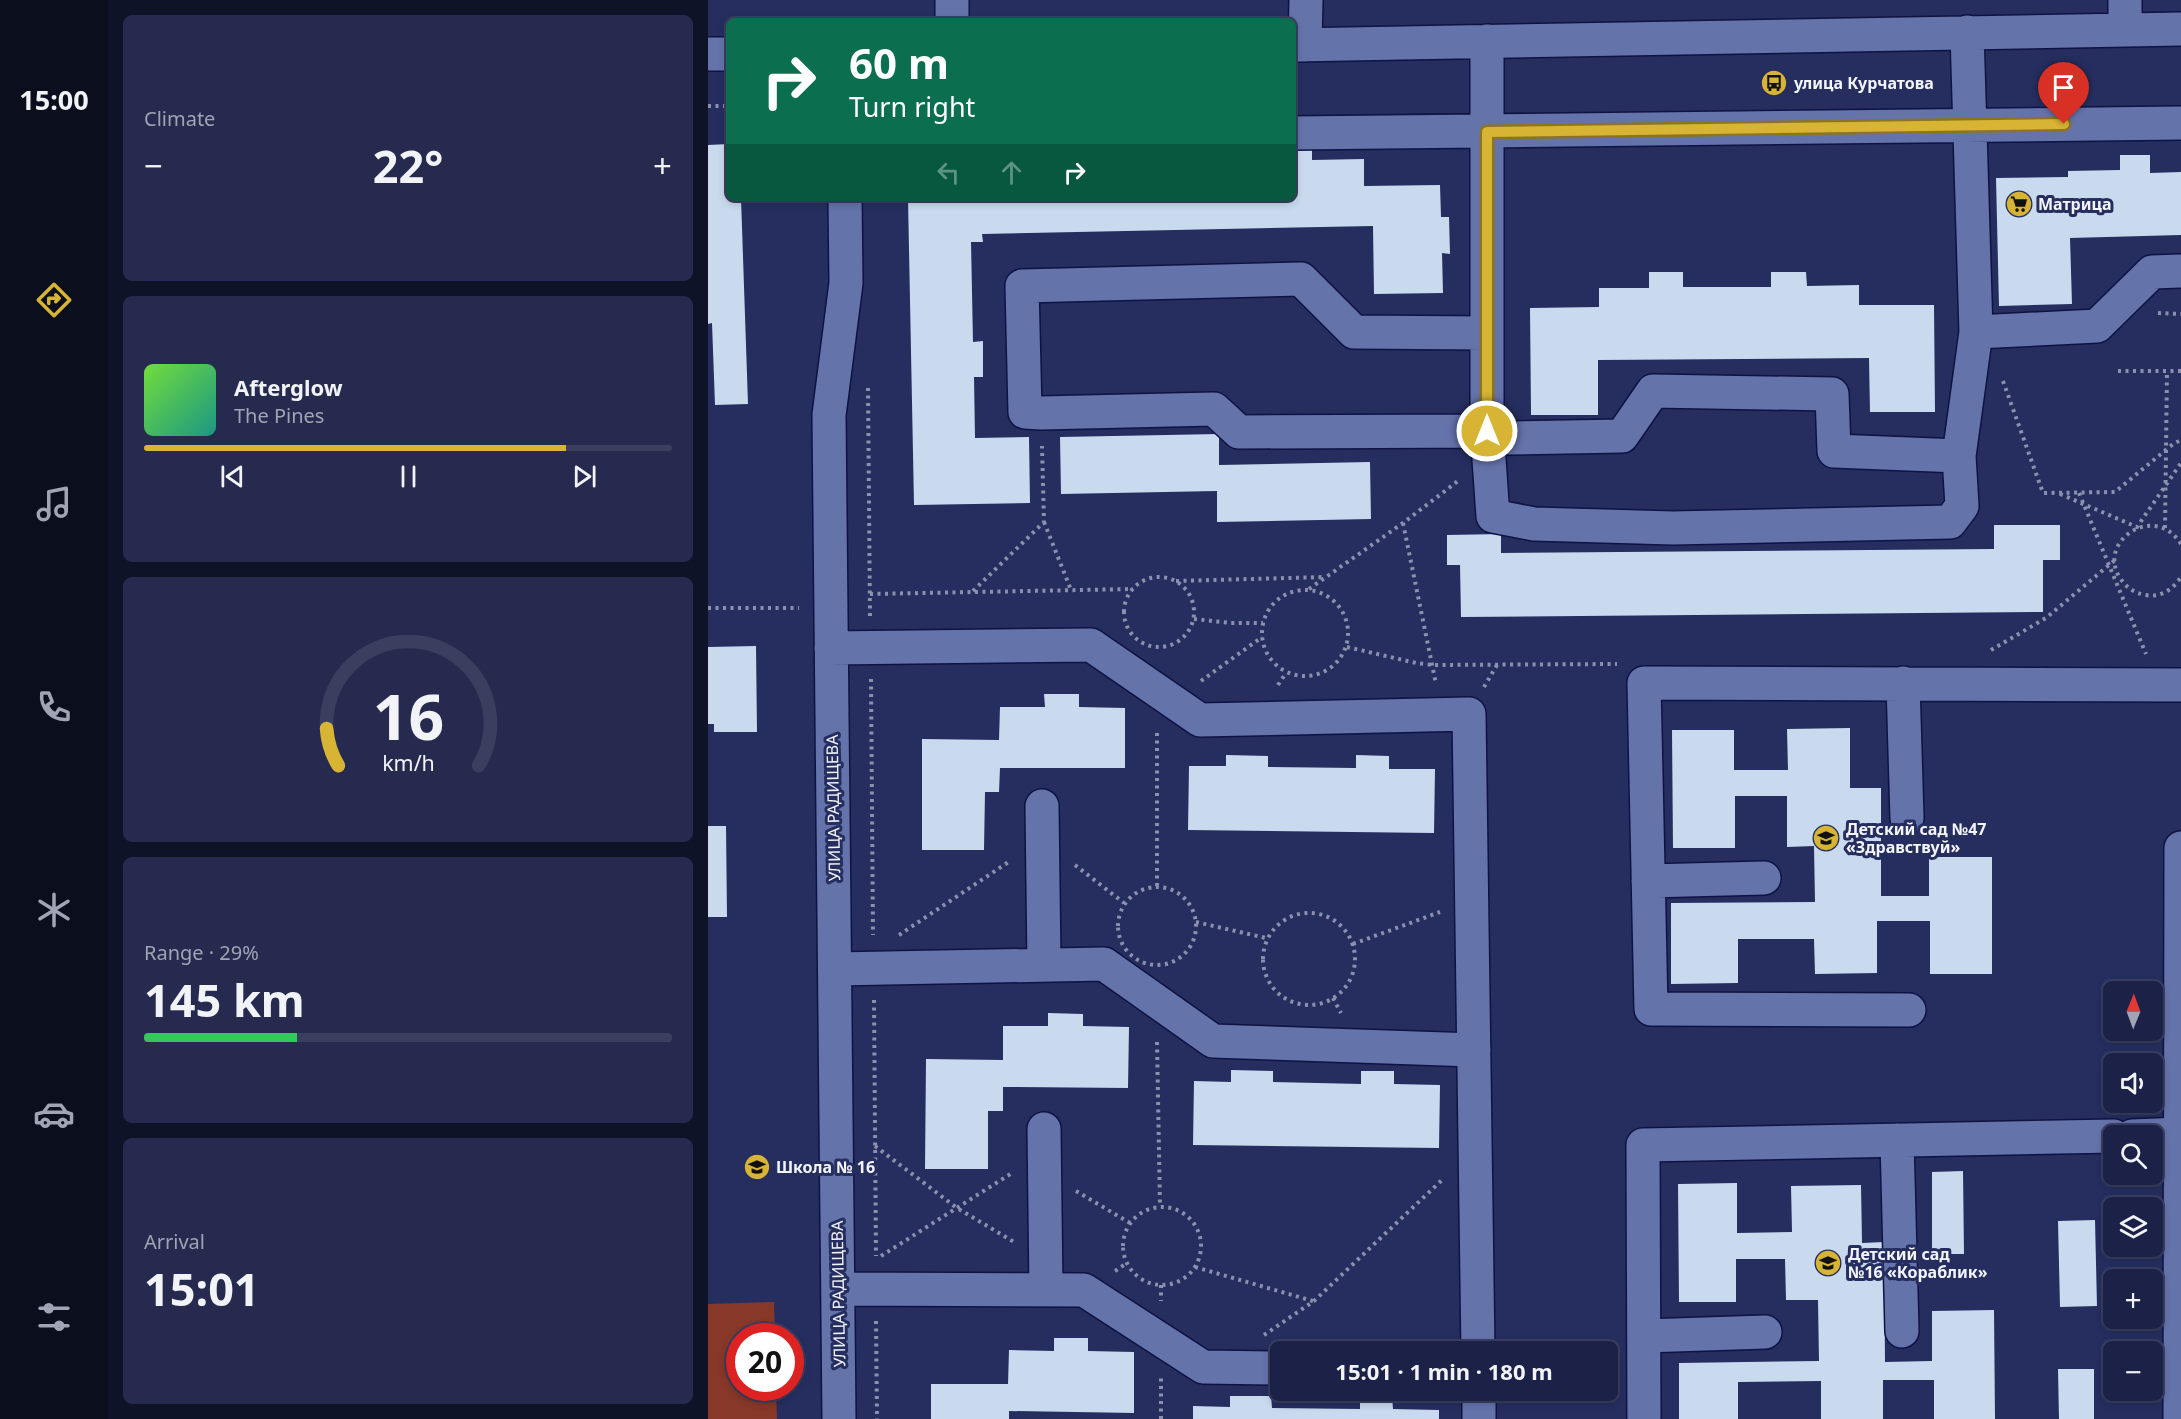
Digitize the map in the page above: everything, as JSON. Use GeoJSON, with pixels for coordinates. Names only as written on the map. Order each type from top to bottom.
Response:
{"type":"FeatureCollection","features":[{"type":"Feature","properties":{"kind":"street"},"geometry":{"type":"LineString","coordinates":[[952,0],[952,18]]}},
{"type":"Feature","properties":{"kind":"street"},"geometry":{"type":"LineString","coordinates":[[1306,0],[1299,45],[1967,32],[2125,15],[2181,29]]}},
{"type":"Feature","properties":{"kind":"street"},"geometry":{"type":"LineString","coordinates":[[1487,41],[1487,431],[1493,516],[1534,524],[1673,528],[1938,523],[1950,522],[1962,506],[1959,456],[1976,332],[1967,32]]}},
{"type":"Feature","properties":{"kind":"street"},"geometry":{"type":"LineString","coordinates":[[708,54],[726,54]]}},
{"type":"Feature","properties":{"kind":"street"},"geometry":{"type":"LineString","coordinates":[[1296,133],[2181,123]]}},
{"type":"Feature","properties":{"kind":"street","name":"УЛИЦА РАДИЩЕВА"},"geometry":{"type":"LineString","coordinates":[[839,1419],[829,416],[846,283],[845,201]]}},
{"type":"Feature","properties":{"kind":"street"},"geometry":{"type":"LineString","coordinates":[[1976,332],[2097,327],[2152,272],[2181,272]]}},
{"type":"Feature","properties":{"kind":"street"},"geometry":{"type":"LineString","coordinates":[[1486,333],[1354,333],[1301,279],[1023,286],[1025,412],[1214,408],[1239,432],[1487,431],[1509,438],[1622,436],[1653,391],[1832,394],[1834,452],[1959,456]]}},
{"type":"Feature","properties":{"kind":"street"},"geometry":{"type":"LineString","coordinates":[[831,648],[1091,645],[1200,720],[1469,714],[1478,1341]]}},
{"type":"Feature","properties":{"kind":"street"},"geometry":{"type":"LineString","coordinates":[[1909,1010],[1651,1009],[1644,682],[2181,685]]}},
{"type":"Feature","properties":{"kind":"street"},"geometry":{"type":"LineString","coordinates":[[1903,683],[1907,818]]}},
{"type":"Feature","properties":{"kind":"street"},"geometry":{"type":"LineString","coordinates":[[1042,806],[1044,965]]}},
{"type":"Feature","properties":{"kind":"street"},"geometry":{"type":"LineString","coordinates":[[2180,1419],[2181,848]]}},
{"type":"Feature","properties":{"kind":"street"},"geometry":{"type":"LineString","coordinates":[[1648,881],[1764,878]]}},
{"type":"Feature","properties":{"kind":"street"},"geometry":{"type":"LineString","coordinates":[[835,969],[873,960],[1044,965],[1104,964],[1213,1041],[1474,1050]]}},
{"type":"Feature","properties":{"kind":"street"},"geometry":{"type":"LineString","coordinates":[[1044,1129],[1046,1275]]}},
{"type":"Feature","properties":{"kind":"street"},"geometry":{"type":"LineString","coordinates":[[2163,1135],[2181,1134]]}},
{"type":"Feature","properties":{"kind":"street"},"geometry":{"type":"LineString","coordinates":[[1644,1419],[1643,1145],[2103,1136]]}},
{"type":"Feature","properties":{"kind":"street"},"geometry":{"type":"LineString","coordinates":[[1897,1140],[1902,1331]]}},
{"type":"Feature","properties":{"kind":"street"},"geometry":{"type":"LineString","coordinates":[[838,1289],[876,1290],[1046,1275],[1087,1291],[1203,1367],[1270,1368]]}},
{"type":"Feature","properties":{"kind":"street"},"geometry":{"type":"LineString","coordinates":[[1644,1336],[1765,1332]]}},
{"type":"Feature","properties":{"kind":"street"},"geometry":{"type":"LineString","coordinates":[[1479,1401],[1479,1419]]}},
{"type":"Feature","properties":{"kind":"path"},"geometry":{"type":"LineString","coordinates":[[708,106],[726,106]]}},
{"type":"Feature","properties":{"kind":"path"},"geometry":{"type":"LineString","coordinates":[[1971,367],[1997,366],[2043,492],[2115,492],[2166,449],[2181,440]]}},
{"type":"Feature","properties":{"kind":"path"},"geometry":{"type":"LineString","coordinates":[[2118,371],[2181,371]]}},
{"type":"Feature","properties":{"kind":"path"},"geometry":{"type":"LineString","coordinates":[[2165,528],[2167,371]]}},
{"type":"Feature","properties":{"kind":"path"},"geometry":{"type":"LineString","coordinates":[[868,378],[876,1258],[1013,1172],[1044,1171],[1130,1223]]}},
{"type":"Feature","properties":{"kind":"path"},"geometry":{"type":"LineString","coordinates":[[1041,413],[1044,522],[1071,590]]}},
{"type":"Feature","properties":{"kind":"path"},"geometry":{"type":"LineString","coordinates":[[2181,463],[2137,527],[2117,546],[2115,560],[2117,574],[2125,586],[2137,594],[2150,596],[2164,594],[2175,586],[2181,577]]}},
{"type":"Feature","properties":{"kind":"path"},"geometry":{"type":"LineString","coordinates":[[1308,590],[1403,523],[1465,475],[1490,466]]}},
{"type":"Feature","properties":{"kind":"path"},"geometry":{"type":"LineString","coordinates":[[2056,492],[2137,527],[2151,525],[2165,528],[2176,536],[2181,544]]}},
{"type":"Feature","properties":{"kind":"path"},"geometry":{"type":"LineString","coordinates":[[2079,493],[2149,660]]}},
{"type":"Feature","properties":{"kind":"path"},"geometry":{"type":"LineString","coordinates":[[972,592],[1044,522]]}},
{"type":"Feature","properties":{"kind":"path"},"geometry":{"type":"LineString","coordinates":[[1403,523],[1433,665],[1440,714]]}},
{"type":"Feature","properties":{"kind":"path"},"geometry":{"type":"LineString","coordinates":[[1982,656],[2046,618],[2115,560]]}},
{"type":"Feature","properties":{"kind":"path"},"geometry":{"type":"LineString","coordinates":[[1175,581],[1187,590],[1194,604],[1194,619],[1190,631],[1181,641],[1170,646],[1157,648],[1145,645],[1134,637],[1127,626],[1124,613],[1126,600],[1133,589],[1145,580],[1160,577],[1175,581],[1325,578]]}},
{"type":"Feature","properties":{"kind":"path"},"geometry":{"type":"LineString","coordinates":[[708,608],[830,608],[870,594],[1133,589]]}},
{"type":"Feature","properties":{"kind":"path"},"geometry":{"type":"LineString","coordinates":[[1308,590],[1323,593],[1336,602],[1345,616],[1349,631],[1347,647],[1337,663],[1322,674],[1304,677],[1286,673],[1272,662],[1264,647],[1262,637],[1265,614],[1276,600],[1291,592],[1308,590]]}},
{"type":"Feature","properties":{"kind":"path"},"geometry":{"type":"LineString","coordinates":[[1194,619],[1231,623],[1263,623]]}},
{"type":"Feature","properties":{"kind":"path"},"geometry":{"type":"LineString","coordinates":[[1165,696],[1262,637]]}},
{"type":"Feature","properties":{"kind":"path"},"geometry":{"type":"LineString","coordinates":[[1157,648],[1165,696],[1157,886]]}},
{"type":"Feature","properties":{"kind":"path"},"geometry":{"type":"LineString","coordinates":[[873,960],[1042,840],[1124,903]]}},
{"type":"Feature","properties":{"kind":"path"},"geometry":{"type":"LineString","coordinates":[[1157,886],[1171,889],[1185,898],[1195,913],[1197,930],[1193,944],[1184,956],[1171,963],[1156,966],[1143,963],[1130,955],[1121,944],[1117,931],[1118,916],[1124,903],[1137,892],[1157,886]]}},
{"type":"Feature","properties":{"kind":"path"},"geometry":{"type":"LineString","coordinates":[[1353,944],[1472,900]]}},
{"type":"Feature","properties":{"kind":"path"},"geometry":{"type":"LineString","coordinates":[[1312,912],[1330,917],[1344,928],[1353,944],[1356,961],[1352,978],[1342,992],[1327,1002],[1310,1005],[1291,1002],[1275,992],[1265,976],[1262,957],[1266,938],[1278,924],[1293,915],[1312,912]]}},
{"type":"Feature","properties":{"kind":"path"},"geometry":{"type":"LineString","coordinates":[[1196,922],[1266,938]]}},
{"type":"Feature","properties":{"kind":"path"},"geometry":{"type":"LineString","coordinates":[[1156,1001],[1160,1206]]}},
{"type":"Feature","properties":{"kind":"path"},"geometry":{"type":"LineString","coordinates":[[875,1146],[1046,1275]]}},
{"type":"Feature","properties":{"kind":"path"},"geometry":{"type":"LineString","coordinates":[[1216,1367],[1314,1301],[1476,1148]]}},
{"type":"Feature","properties":{"kind":"path"},"geometry":{"type":"LineString","coordinates":[[1160,1206],[1176,1209],[1191,1218],[1200,1233],[1202,1251],[1196,1267],[1186,1277],[1174,1283],[1161,1285],[1147,1282],[1135,1275],[1127,1263],[1123,1250],[1124,1236],[1130,1223],[1143,1212],[1160,1206]]}},
{"type":"Feature","properties":{"kind":"path"},"geometry":{"type":"LineString","coordinates":[[1196,1267],[1314,1301]]}},
{"type":"Feature","properties":{"kind":"path"},"geometry":{"type":"LineString","coordinates":[[876,1290],[877,1419]]}},
{"type":"Feature","properties":{"kind":"shaded area"},"geometry":{"type":"Polygon","coordinates":[[[774,1302],[775,1323],[726,1323],[726,1401],[776,1401],[777,1419],[708,1419],[708,1304],[774,1302]]]}},
{"type":"Feature","properties":{"kind":"building"},"geometry":{"type":"Polygon","coordinates":[[[726,144],[726,201],[741,201],[748,404],[715,405],[712,323],[708,324],[708,145],[726,144]]]}},
{"type":"Feature","properties":{"kind":"building"},"geometry":{"type":"Polygon","coordinates":[[[1312,149],[1312,160],[1364,159],[1364,186],[1440,185],[1441,217],[1449,217],[1450,254],[1442,253],[1443,293],[1374,294],[1373,226],[982,234],[983,242],[971,242],[973,342],[983,341],[983,377],[974,377],[975,438],[1029,437],[1030,503],[914,505],[908,201],[1296,201],[1296,150],[1312,149]]]}},
{"type":"Feature","properties":{"kind":"building"},"geometry":{"type":"Polygon","coordinates":[[[2120,155],[2150,155],[2150,173],[2181,172],[2181,235],[2070,238],[2072,304],[1999,306],[1996,178],[2068,177],[2068,171],[2120,170],[2120,155]]]}},
{"type":"Feature","properties":{"kind":"building"},"geometry":{"type":"Polygon","coordinates":[[[1649,272],[1683,272],[1683,287],[1771,287],[1771,272],[1806,272],[1807,286],[1859,285],[1859,305],[1934,305],[1935,412],[1870,412],[1869,358],[1598,360],[1598,415],[1531,415],[1530,308],[1599,307],[1599,288],[1649,288],[1649,272]]]}},
{"type":"Feature","properties":{"kind":"building"},"geometry":{"type":"Polygon","coordinates":[[[1219,434],[1219,465],[1370,462],[1371,519],[1217,522],[1217,491],[1061,494],[1060,437],[1219,434]]]}},
{"type":"Feature","properties":{"kind":"building"},"geometry":{"type":"Polygon","coordinates":[[[1994,525],[2060,525],[2060,560],[2043,560],[2043,612],[1461,617],[1460,565],[1447,565],[1447,535],[1501,534],[1501,553],[1994,549],[1994,525]]]}},
{"type":"Feature","properties":{"kind":"building"},"geometry":{"type":"Polygon","coordinates":[[[756,646],[757,732],[714,732],[714,724],[708,724],[708,647],[756,646]]]}},
{"type":"Feature","properties":{"kind":"building"},"geometry":{"type":"Polygon","coordinates":[[[1044,694],[1079,694],[1079,707],[1125,708],[1125,768],[1000,768],[999,792],[985,792],[984,850],[922,850],[922,739],[999,740],[1000,707],[1045,707],[1044,694]]]}},
{"type":"Feature","properties":{"kind":"building"},"geometry":{"type":"Polygon","coordinates":[[[1850,728],[1850,788],[1881,788],[1881,896],[1929,896],[1929,857],[1992,857],[1992,974],[1930,974],[1930,921],[1877,921],[1877,973],[1815,974],[1814,939],[1738,939],[1738,983],[1671,984],[1671,903],[1815,902],[1814,846],[1787,847],[1787,796],[1735,796],[1735,848],[1673,848],[1672,730],[1734,730],[1734,770],[1788,770],[1787,729],[1850,728]]]}},
{"type":"Feature","properties":{"kind":"building"},"geometry":{"type":"Polygon","coordinates":[[[1226,755],[1268,756],[1268,767],[1356,768],[1356,755],[1389,756],[1389,769],[1435,769],[1434,833],[1188,830],[1189,766],[1226,766],[1226,755]]]}},
{"type":"Feature","properties":{"kind":"building"},"geometry":{"type":"Polygon","coordinates":[[[708,826],[726,826],[727,917],[708,917],[708,826]]]}},
{"type":"Feature","properties":{"kind":"building"},"geometry":{"type":"Polygon","coordinates":[[[1048,1013],[1083,1014],[1083,1026],[1129,1027],[1128,1088],[1003,1087],[1003,1111],[988,1111],[988,1169],[925,1169],[926,1059],[1003,1060],[1003,1026],[1048,1026],[1048,1013]]]}},
{"type":"Feature","properties":{"kind":"building"},"geometry":{"type":"Polygon","coordinates":[[[1231,1070],[1273,1071],[1273,1082],[1361,1084],[1361,1071],[1394,1071],[1394,1084],[1440,1085],[1439,1148],[1193,1145],[1194,1081],[1231,1082],[1231,1070]]]}},
{"type":"Feature","properties":{"kind":"building"},"geometry":{"type":"Polygon","coordinates":[[[1963,1171],[1964,1254],[1932,1254],[1932,1172],[1963,1171]]]}},
{"type":"Feature","properties":{"kind":"building"},"geometry":{"type":"Polygon","coordinates":[[[1737,1183],[1737,1233],[1792,1232],[1791,1186],[1861,1185],[1862,1243],[1884,1242],[1885,1362],[1932,1361],[1932,1311],[1994,1310],[1995,1419],[1934,1419],[1934,1380],[1883,1380],[1883,1419],[1821,1419],[1821,1381],[1738,1382],[1738,1419],[1679,1419],[1679,1363],[1819,1361],[1818,1300],[1786,1300],[1785,1259],[1736,1259],[1736,1302],[1679,1302],[1678,1184],[1737,1183]]]}},
{"type":"Feature","properties":{"kind":"building"},"geometry":{"type":"Polygon","coordinates":[[[2095,1220],[2097,1306],[2060,1307],[2058,1221],[2095,1220]]]}},
{"type":"Feature","properties":{"kind":"building"},"geometry":{"type":"Polygon","coordinates":[[[1054,1338],[1088,1338],[1088,1351],[1134,1352],[1134,1413],[1009,1411],[1009,1419],[931,1419],[931,1384],[1008,1384],[1009,1350],[1054,1351],[1054,1338]]]}},
{"type":"Feature","properties":{"kind":"building"},"geometry":{"type":"Polygon","coordinates":[[[2058,1369],[2094,1369],[2094,1419],[2059,1419],[2058,1369]]]}},
{"type":"Feature","properties":{"kind":"building"},"geometry":{"type":"Polygon","coordinates":[[[1230,1396],[1270,1396],[1272,1408],[1360,1409],[1360,1401],[1392,1401],[1393,1409],[1439,1410],[1439,1419],[1193,1419],[1193,1406],[1230,1407],[1230,1396]]]}},
{"type":"Feature","properties":{"kind":"place","name":"улица Курчатова"},"geometry":{"type":"Point","coordinates":[1774,83]}},
{"type":"Feature","properties":{"kind":"place","name":"Матрица"},"geometry":{"type":"Point","coordinates":[2019,204]}},
{"type":"Feature","properties":{"kind":"place","name":"Детский сад №47 «Здравствуй»"},"geometry":{"type":"Point","coordinates":[1826,838]}},
{"type":"Feature","properties":{"kind":"place","name":"Школа № 16"},"geometry":{"type":"Point","coordinates":[757,1167]}},
{"type":"Feature","properties":{"kind":"place","name":"Детский сад №16 «Кораблик»"},"geometry":{"type":"Point","coordinates":[1828,1263]}},
{"type":"Feature","properties":{"kind":"route"},"geometry":{"type":"LineString","coordinates":[[1487,431],[1487,132],[2064,124]]}}]}
